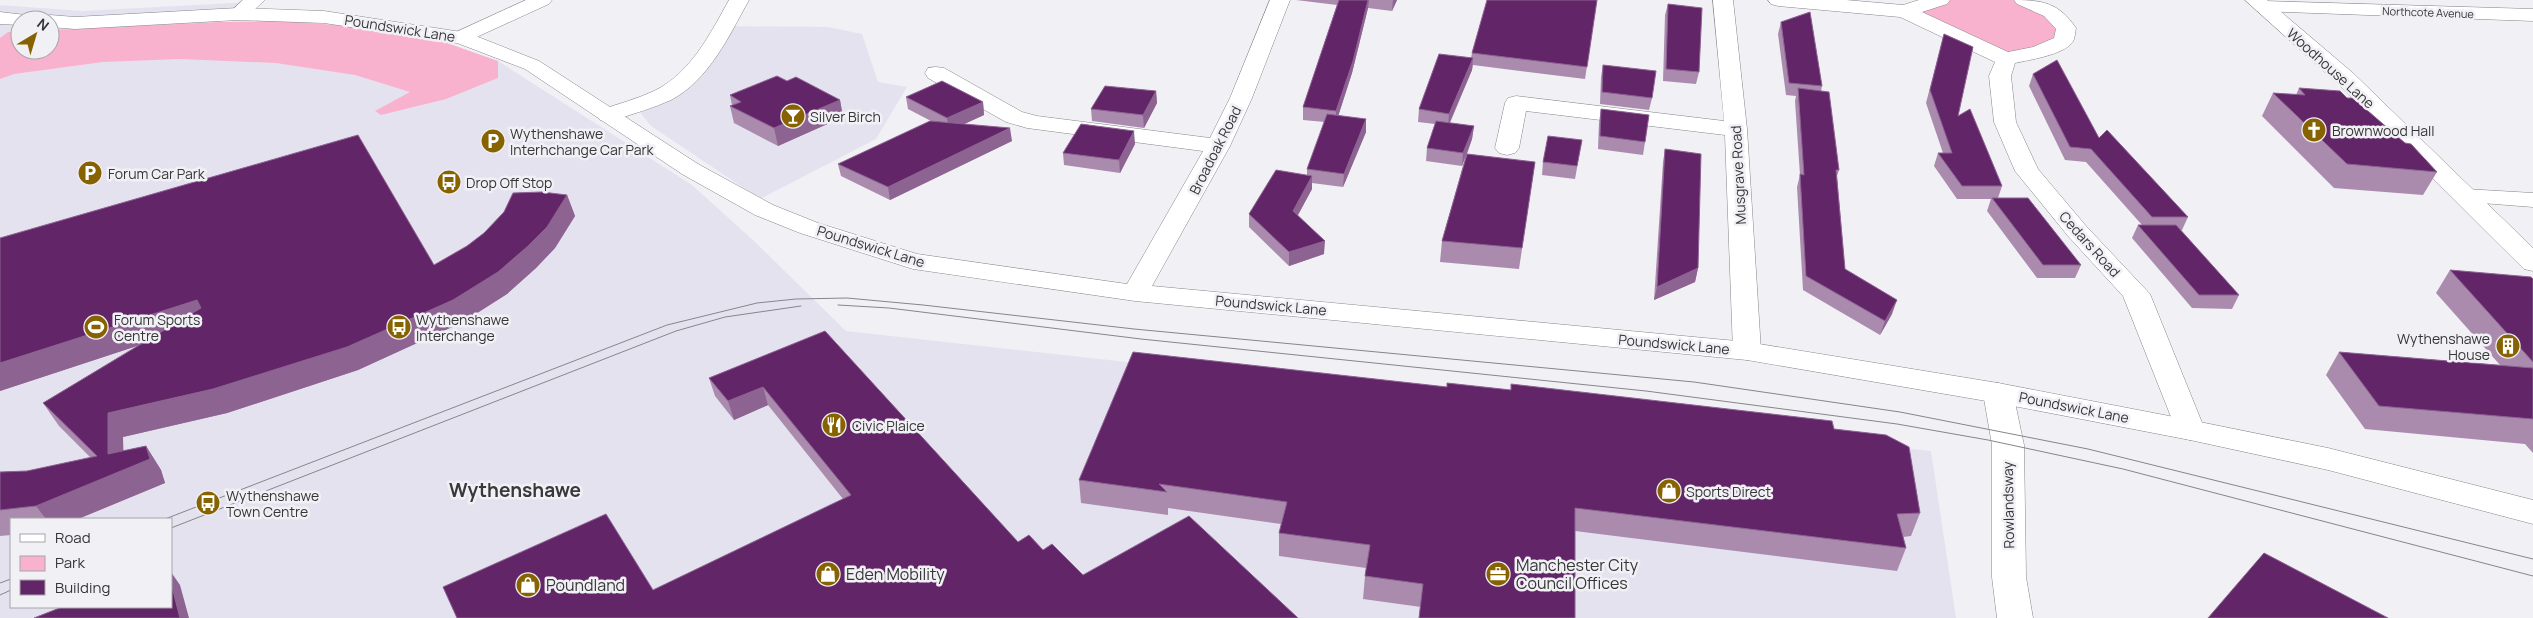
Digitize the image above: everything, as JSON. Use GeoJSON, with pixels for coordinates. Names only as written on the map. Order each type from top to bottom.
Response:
{"type":"FeatureCollection","features":[{"type":"Feature","properties":{"kind":"street"},"geometry":{"type":"LineString","coordinates":[[238,14],[255,0]]}},
{"type":"Feature","properties":{"kind":"street"},"geometry":{"type":"LineString","coordinates":[[460,37],[542,0]]}},
{"type":"Feature","properties":{"kind":"street"},"geometry":{"type":"LineString","coordinates":[[608,115],[664,94],[687,79],[703,59],[739,0]]}},
{"type":"Feature","properties":{"kind":"street","name":"Broadoak Road"},"geometry":{"type":"LineString","coordinates":[[1135,293],[1218,146],[1241,98],[1280,0]]}},
{"type":"Feature","properties":{"kind":"street","name":"Musgrave Road"},"geometry":{"type":"LineString","coordinates":[[1723,0],[1736,128],[1747,351]]}},
{"type":"Feature","properties":{"kind":"street"},"geometry":{"type":"LineString","coordinates":[[1778,0],[1904,11],[2006,59],[2039,52],[2063,41],[2066,28],[2051,12],[2024,0]]}},
{"type":"Feature","properties":{"kind":"street"},"geometry":{"type":"LineString","coordinates":[[1904,11],[1940,0]]}},
{"type":"Feature","properties":{"kind":"street","name":"Northcote Avenue"},"geometry":{"type":"LineString","coordinates":[[2260,4],[2533,16]]}},
{"type":"Feature","properties":{"kind":"street","name":"Woodhouse Lane"},"geometry":{"type":"LineString","coordinates":[[2260,4],[2345,78],[2533,264]]}},
{"type":"Feature","properties":{"kind":"street","name":"Poundswick Lane"},"geometry":{"type":"LineString","coordinates":[[60,22],[75,23],[238,14],[324,17],[460,37],[532,65],[690,170],[764,210],[809,228],[913,262],[1135,293],[1747,351],[1998,393],[2190,430],[2328,459],[2533,512]]}},
{"type":"Feature","properties":{"kind":"street","name":"Cedars Road"},"geometry":{"type":"LineString","coordinates":[[2006,59],[2000,76],[2005,122],[2027,171],[2077,231],[2136,294],[2190,430]]}},
{"type":"Feature","properties":{"kind":"street"},"geometry":{"type":"LineString","coordinates":[[936,73],[1014,117],[1035,123],[1218,146]]}},
{"type":"Feature","properties":{"kind":"street"},"geometry":{"type":"LineString","coordinates":[[1507,148],[1516,103],[1736,128]]}},
{"type":"Feature","properties":{"kind":"street"},"geometry":{"type":"LineString","coordinates":[[2465,196],[2533,200]]}},
{"type":"Feature","properties":{"kind":"street","name":"Rowlandsway"},"geometry":{"type":"LineString","coordinates":[[1998,393],[2008,445],[2009,577],[2015,618]]}},
{"type":"Feature","properties":{"kind":"shaded area"},"geometry":{"type":"Polygon","coordinates":[[[252,2],[220,22],[288,21],[444,42],[498,61],[692,185],[753,240],[846,331],[1931,451],[1956,618],[0,618],[0,5],[82,11],[252,2]]]}},
{"type":"Feature","properties":{"kind":"shaded area"},"geometry":{"type":"Polygon","coordinates":[[[723,26],[828,27],[862,34],[878,82],[907,87],[876,139],[760,199],[651,126],[634,105],[664,94],[723,26]]]}},
{"type":"Feature","properties":{"kind":"green space"},"geometry":{"type":"Polygon","coordinates":[[[1940,0],[2024,0],[2051,12],[2063,41],[2006,59],[1904,11],[1940,0]]]}},
{"type":"Feature","properties":{"kind":"green space"},"geometry":{"type":"Polygon","coordinates":[[[288,21],[358,27],[444,42],[498,61],[498,78],[446,99],[381,115],[375,111],[410,92],[355,75],[276,63],[180,59],[103,62],[14,74],[0,79],[0,38],[8,32],[10,32],[10,60],[60,60],[60,30],[219,22],[288,21]]]}},
{"type":"Feature","properties":{"kind":"building"},"geometry":{"type":"Polygon","coordinates":[[[1339,0],[1368,0],[1353,61],[1336,111],[1303,107],[1339,0]]]}},
{"type":"Feature","properties":{"kind":"building"},"geometry":{"type":"Polygon","coordinates":[[[1487,0],[1597,0],[1587,67],[1472,53],[1487,0]]]}},
{"type":"Feature","properties":{"kind":"building"},"geometry":{"type":"Polygon","coordinates":[[[1668,4],[1702,8],[1699,72],[1666,69],[1668,4]]]}},
{"type":"Feature","properties":{"kind":"building"},"geometry":{"type":"Polygon","coordinates":[[[1810,12],[1822,86],[1789,83],[1781,22],[1810,12]]]}},
{"type":"Feature","properties":{"kind":"building"},"geometry":{"type":"Polygon","coordinates":[[[1944,34],[1973,47],[1958,116],[1970,109],[2002,186],[1962,186],[1938,153],[1952,153],[1930,90],[1944,34]]]}},
{"type":"Feature","properties":{"kind":"building"},"geometry":{"type":"Polygon","coordinates":[[[1439,54],[1473,58],[1449,114],[1419,109],[1439,54]]]}},
{"type":"Feature","properties":{"kind":"building"},"geometry":{"type":"Polygon","coordinates":[[[2057,60],[2099,138],[2107,130],[2188,217],[2152,217],[2091,149],[2070,147],[2033,74],[2057,60]]]}},
{"type":"Feature","properties":{"kind":"building"},"geometry":{"type":"Polygon","coordinates":[[[1603,65],[1656,71],[1652,98],[1602,92],[1603,65]]]}},
{"type":"Feature","properties":{"kind":"building"},"geometry":{"type":"Polygon","coordinates":[[[777,76],[787,81],[796,77],[840,100],[774,128],[730,106],[741,102],[730,95],[777,76]]]}},
{"type":"Feature","properties":{"kind":"building"},"geometry":{"type":"Polygon","coordinates":[[[942,81],[983,102],[947,118],[906,97],[942,81]]]}},
{"type":"Feature","properties":{"kind":"building"},"geometry":{"type":"Polygon","coordinates":[[[1105,86],[1156,91],[1143,115],[1091,109],[1105,86]]]}},
{"type":"Feature","properties":{"kind":"building"},"geometry":{"type":"Polygon","coordinates":[[[1798,88],[1829,92],[1839,170],[1836,170],[1845,269],[1897,300],[1885,321],[1806,276],[1800,174],[1804,175],[1798,88]]]}},
{"type":"Feature","properties":{"kind":"building"},"geometry":{"type":"Polygon","coordinates":[[[2299,88],[2340,91],[2347,98],[2353,98],[2405,143],[2411,144],[2437,172],[2347,164],[2273,93],[2305,95],[2299,88]]]}},
{"type":"Feature","properties":{"kind":"building"},"geometry":{"type":"Polygon","coordinates":[[[1601,109],[1649,115],[1645,142],[1600,136],[1601,109]]]}},
{"type":"Feature","properties":{"kind":"building"},"geometry":{"type":"Polygon","coordinates":[[[1327,114],[1366,119],[1344,174],[1307,169],[1327,114]]]}},
{"type":"Feature","properties":{"kind":"building"},"geometry":{"type":"Polygon","coordinates":[[[930,121],[1010,128],[888,187],[838,164],[930,121]]]}},
{"type":"Feature","properties":{"kind":"building"},"geometry":{"type":"Polygon","coordinates":[[[1436,121],[1474,126],[1463,153],[1427,148],[1436,121]]]}},
{"type":"Feature","properties":{"kind":"building"},"geometry":{"type":"Polygon","coordinates":[[[1081,124],[1134,131],[1119,160],[1063,153],[1081,124]]]}},
{"type":"Feature","properties":{"kind":"building"},"geometry":{"type":"Polygon","coordinates":[[[358,135],[434,265],[467,246],[484,233],[504,212],[513,193],[542,192],[567,195],[547,227],[528,246],[498,272],[453,300],[347,347],[213,389],[108,413],[108,454],[146,446],[150,459],[36,506],[0,510],[0,472],[27,471],[97,456],[43,403],[201,308],[197,300],[0,363],[0,238],[358,135]]]}},
{"type":"Feature","properties":{"kind":"building"},"geometry":{"type":"Polygon","coordinates":[[[1548,136],[1582,140],[1577,166],[1543,162],[1548,136]]]}},
{"type":"Feature","properties":{"kind":"building"},"geometry":{"type":"Polygon","coordinates":[[[1665,149],[1701,154],[1698,268],[1657,287],[1665,149]]]}},
{"type":"Feature","properties":{"kind":"building"},"geometry":{"type":"Polygon","coordinates":[[[1467,154],[1535,162],[1522,248],[1442,241],[1467,154]]]}},
{"type":"Feature","properties":{"kind":"building"},"geometry":{"type":"Polygon","coordinates":[[[1276,170],[1312,176],[1293,211],[1325,241],[1289,252],[1249,214],[1276,170]]]}},
{"type":"Feature","properties":{"kind":"building"},"geometry":{"type":"Polygon","coordinates":[[[1992,198],[2028,198],[2081,265],[2043,265],[1992,198]]]}},
{"type":"Feature","properties":{"kind":"building"},"geometry":{"type":"Polygon","coordinates":[[[2138,225],[2176,225],[2239,295],[2199,295],[2138,225]]]}},
{"type":"Feature","properties":{"kind":"building"},"geometry":{"type":"Polygon","coordinates":[[[2450,270],[2531,277],[2533,279],[2533,362],[2450,270]]]}},
{"type":"Feature","properties":{"kind":"building"},"geometry":{"type":"Polygon","coordinates":[[[825,331],[1018,542],[1029,535],[1043,550],[1052,544],[1083,575],[1189,516],[1298,618],[457,618],[443,587],[606,514],[653,590],[851,495],[763,387],[728,401],[709,378],[825,331]]]}},
{"type":"Feature","properties":{"kind":"building"},"geometry":{"type":"Polygon","coordinates":[[[1133,352],[1447,387],[1447,383],[1511,390],[1511,384],[1832,421],[1834,429],[1886,435],[1909,447],[1920,513],[1897,514],[1906,548],[1575,508],[1575,618],[1419,618],[1423,584],[1365,576],[1370,545],[1279,533],[1287,502],[1159,484],[1167,492],[1079,480],[1133,352]]]}},
{"type":"Feature","properties":{"kind":"building"},"geometry":{"type":"Polygon","coordinates":[[[2339,352],[2533,368],[2533,419],[2379,406],[2339,352]]]}},
{"type":"Feature","properties":{"kind":"building"},"geometry":{"type":"Polygon","coordinates":[[[2264,553],[2388,618],[2208,618],[2264,553]]]}},
{"type":"Feature","properties":{"kind":"building"},"geometry":{"type":"Polygon","coordinates":[[[172,587],[180,618],[34,618],[59,608],[172,608],[172,587]]]}},
{"type":"Feature","properties":{"kind":"tram line"},"geometry":{"type":"LineString","coordinates":[[168,518],[667,325],[757,303],[796,299],[847,298],[1134,329],[1694,382],[1900,412],[2088,449],[2533,559]]}},
{"type":"Feature","properties":{"kind":"tram line"},"geometry":{"type":"LineString","coordinates":[[838,305],[889,308],[1141,339],[1646,391],[1897,424],[1988,440],[2123,469],[2533,576]]}},
{"type":"Feature","properties":{"kind":"tram line"},"geometry":{"type":"LineString","coordinates":[[172,528],[676,331],[725,317],[801,306]]}},
{"type":"Feature","properties":{"kind":"tram line"},"geometry":{"type":"LineString","coordinates":[[0,583],[10,579]]}},
{"type":"Feature","properties":{"kind":"tram line"},"geometry":{"type":"LineString","coordinates":[[0,595],[10,590]]}},
{"type":"Feature","properties":{"kind":"place","name":"Silver Birch"},"geometry":{"type":"Point","coordinates":[793,116]}},
{"type":"Feature","properties":{"kind":"place","name":"Brownwood Hall"},"geometry":{"type":"Point","coordinates":[2314,130]}},
{"type":"Feature","properties":{"kind":"place","name":"Wythenshawe Interhchange Car Park"},"geometry":{"type":"Point","coordinates":[493,141]}},
{"type":"Feature","properties":{"kind":"place","name":"Forum Car Park"},"geometry":{"type":"Point","coordinates":[90,173]}},
{"type":"Feature","properties":{"kind":"place","name":"Drop Off Stop"},"geometry":{"type":"Point","coordinates":[449,182]}},
{"type":"Feature","properties":{"kind":"place","name":"Forum Sports Centre"},"geometry":{"type":"Point","coordinates":[96,327]}},
{"type":"Feature","properties":{"kind":"place","name":"Wythenshawe Interchange"},"geometry":{"type":"Point","coordinates":[399,327]}},
{"type":"Feature","properties":{"kind":"place","name":"Wythenshawe House"},"geometry":{"type":"Point","coordinates":[2508,346]}},
{"type":"Feature","properties":{"kind":"place","name":"Civic Plaice"},"geometry":{"type":"Point","coordinates":[834,425]}},
{"type":"Feature","properties":{"kind":"place","name":"Sports Direct"},"geometry":{"type":"Point","coordinates":[1669,491]}},
{"type":"Feature","properties":{"kind":"place","name":"Wythenshawe Town Centre"},"geometry":{"type":"Point","coordinates":[208,503]}},
{"type":"Feature","properties":{"kind":"place","name":"Eden Mobility"},"geometry":{"type":"Point","coordinates":[828,574]}},
{"type":"Feature","properties":{"kind":"place","name":"Manchester City Council Offices"},"geometry":{"type":"Point","coordinates":[1498,574]}},
{"type":"Feature","properties":{"kind":"place","name":"Poundland"},"geometry":{"type":"Point","coordinates":[528,585]}},
{"type":"Feature","properties":{"kind":"district","name":"Wythenshawe"},"geometry":{"type":"Point","coordinates":[515,490]}}]}
